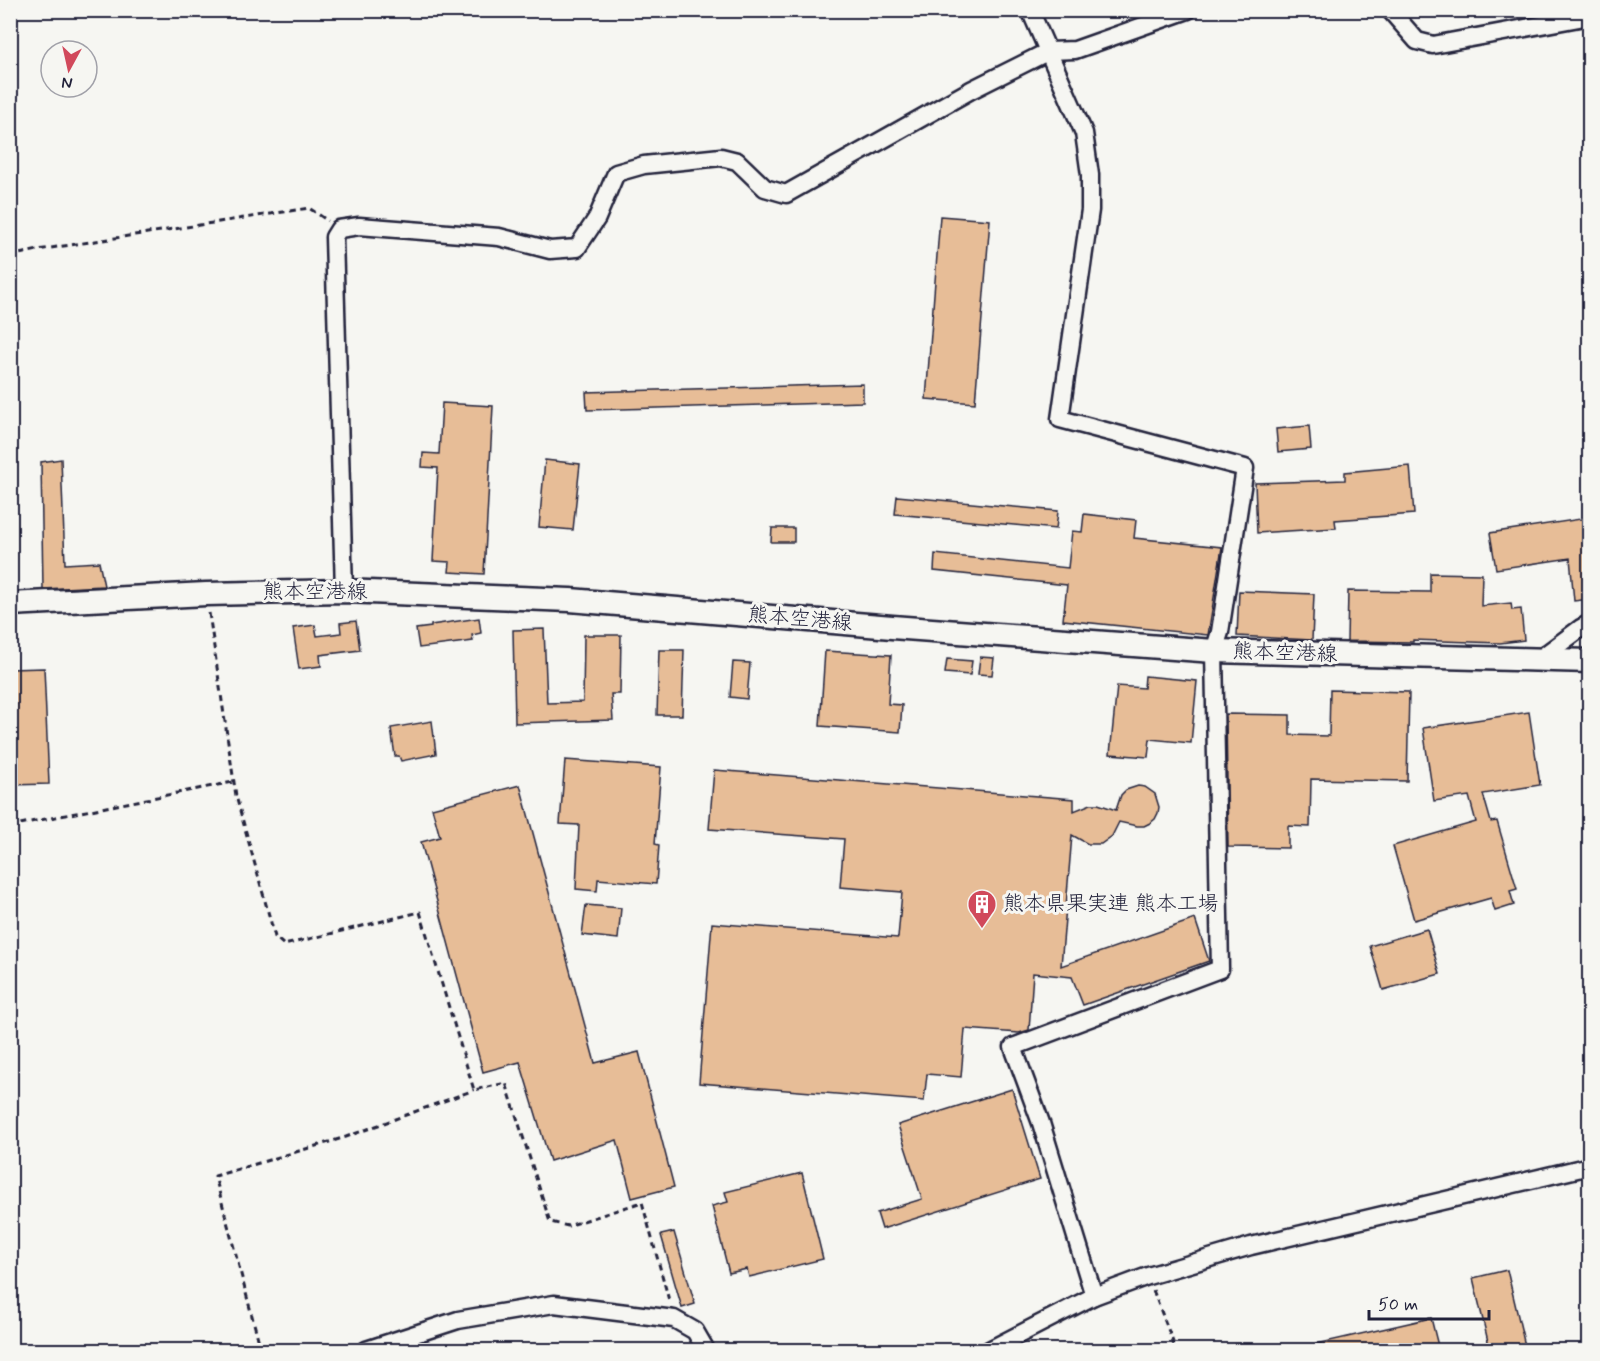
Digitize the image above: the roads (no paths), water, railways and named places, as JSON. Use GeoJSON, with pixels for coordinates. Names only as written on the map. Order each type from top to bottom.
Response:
{"type":"FeatureCollection","features":[{"type":"Feature","properties":{"kind":"main road","name":"熊本空港線"},"geometry":{"type":"LineString","coordinates":[[10,604],[206,594],[344,591],[570,600],[1214,651],[1590,661]]}},
{"type":"Feature","properties":{"kind":"street"},"geometry":{"type":"LineString","coordinates":[[1030,10],[1084,133],[1090,175],[1090,210],[1060,419],[1245,468],[1220,632],[1214,651],[1220,969],[1013,1047],[1041,1123],[1094,1296]]}},
{"type":"Feature","properties":{"kind":"street"},"geometry":{"type":"LineString","coordinates":[[344,591],[334,237],[339,229],[359,226],[499,237],[549,250],[577,248],[597,218],[616,173],[644,165],[721,157],[737,161],[765,188],[786,194],[971,90],[1049,51],[1075,50],[1188,10]]}},
{"type":"Feature","properties":{"kind":"street"},"geometry":{"type":"LineString","coordinates":[[1390,10],[1418,41],[1433,45],[1590,16]]}},
{"type":"Feature","properties":{"kind":"street"},"geometry":{"type":"LineString","coordinates":[[1538,660],[1590,623]]}},
{"type":"Feature","properties":{"kind":"street"},"geometry":{"type":"LineString","coordinates":[[989,1350],[1094,1296],[1148,1276],[1251,1246],[1590,1166]]}},
{"type":"Feature","properties":{"kind":"street"},"geometry":{"type":"LineString","coordinates":[[366,1350],[458,1320],[554,1304],[674,1319],[695,1331],[706,1350]]}},
{"type":"Feature","properties":{"kind":"place","name":"熊本県果実連 熊本工場"},"geometry":{"type":"Point","coordinates":[982,930]}}]}
